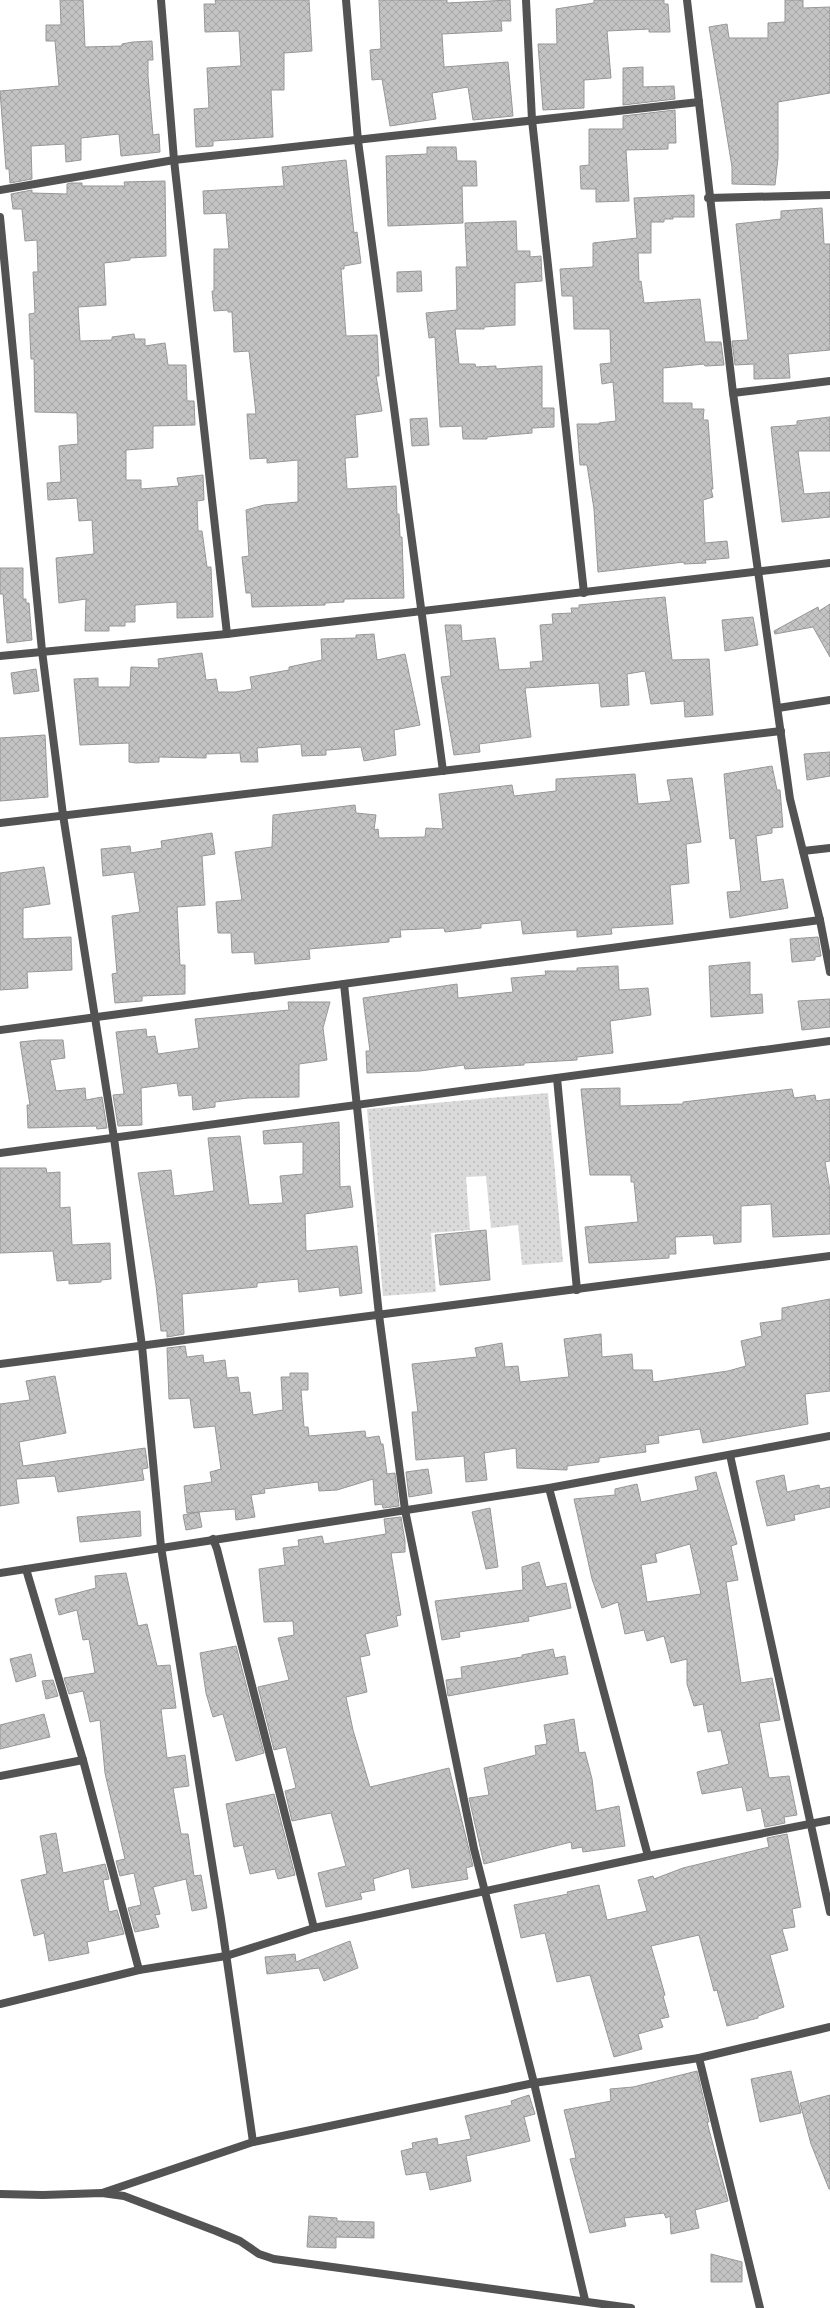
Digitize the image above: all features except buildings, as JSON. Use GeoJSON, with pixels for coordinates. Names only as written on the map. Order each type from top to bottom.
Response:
{"type":"FeatureCollection","features":[{"type":"Feature","properties":{"kind":"street"},"geometry":{"type":"LineString","coordinates":[[162,0],[174,160],[227,634]]}},
{"type":"Feature","properties":{"kind":"street"},"geometry":{"type":"LineString","coordinates":[[346,0],[358,141],[423,609],[443,771]]}},
{"type":"Feature","properties":{"kind":"street"},"geometry":{"type":"LineString","coordinates":[[526,0],[532,120],[584,593]]}},
{"type":"Feature","properties":{"kind":"street"},"geometry":{"type":"LineString","coordinates":[[687,0],[708,198],[733,393],[757,573],[790,798],[820,920],[830,972]]}},
{"type":"Feature","properties":{"kind":"street"},"geometry":{"type":"LineString","coordinates":[[0,190],[174,160],[358,141],[699,102]]}},
{"type":"Feature","properties":{"kind":"street"},"geometry":{"type":"LineString","coordinates":[[708,198],[830,195]]}},
{"type":"Feature","properties":{"kind":"street"},"geometry":{"type":"LineString","coordinates":[[0,217],[42,652],[63,815],[93,1018],[114,1138],[142,1346],[161,1547],[226,1956],[253,2142]]}},
{"type":"Feature","properties":{"kind":"street"},"geometry":{"type":"LineString","coordinates":[[733,393],[830,381]]}},
{"type":"Feature","properties":{"kind":"street"},"geometry":{"type":"LineString","coordinates":[[0,656],[227,634],[423,609],[584,593],[830,563]]}},
{"type":"Feature","properties":{"kind":"street"},"geometry":{"type":"LineString","coordinates":[[778,708],[830,700]]}},
{"type":"Feature","properties":{"kind":"street"},"geometry":{"type":"LineString","coordinates":[[0,823],[781,731]]}},
{"type":"Feature","properties":{"kind":"street"},"geometry":{"type":"LineString","coordinates":[[803,851],[830,848]]}},
{"type":"Feature","properties":{"kind":"street"},"geometry":{"type":"LineString","coordinates":[[0,1030],[820,920]]}},
{"type":"Feature","properties":{"kind":"street"},"geometry":{"type":"LineString","coordinates":[[344,984],[379,1315],[405,1510],[474,1849],[534,2083],[585,2300]]}},
{"type":"Feature","properties":{"kind":"street"},"geometry":{"type":"LineString","coordinates":[[0,1153],[830,1041]]}},
{"type":"Feature","properties":{"kind":"street"},"geometry":{"type":"LineString","coordinates":[[557,1078],[577,1290]]}},
{"type":"Feature","properties":{"kind":"street"},"geometry":{"type":"LineString","coordinates":[[0,1364],[830,1256]]}},
{"type":"Feature","properties":{"kind":"street"},"geometry":{"type":"LineString","coordinates":[[0,1573],[549,1488],[830,1436]]}},
{"type":"Feature","properties":{"kind":"street"},"geometry":{"type":"LineString","coordinates":[[730,1455],[830,1912]]}},
{"type":"Feature","properties":{"kind":"street"},"geometry":{"type":"LineString","coordinates":[[549,1488],[648,1856]]}},
{"type":"Feature","properties":{"kind":"street"},"geometry":{"type":"LineString","coordinates":[[213,1539],[217,1549],[314,1928]]}},
{"type":"Feature","properties":{"kind":"street"},"geometry":{"type":"LineString","coordinates":[[26,1569],[83,1760],[139,1970]]}},
{"type":"Feature","properties":{"kind":"street"},"geometry":{"type":"LineString","coordinates":[[0,1776],[83,1760]]}},
{"type":"Feature","properties":{"kind":"street"},"geometry":{"type":"LineString","coordinates":[[0,2004],[139,1970],[226,1956],[314,1928],[648,1856],[830,1820]]}},
{"type":"Feature","properties":{"kind":"street"},"geometry":{"type":"LineString","coordinates":[[102,2193],[253,2142],[534,2083],[699,2058],[830,2027]]}},
{"type":"Feature","properties":{"kind":"street"},"geometry":{"type":"LineString","coordinates":[[699,2058],[760,2308]]}},
{"type":"Feature","properties":{"kind":"street"},"geometry":{"type":"LineString","coordinates":[[0,2194],[44,2195],[102,2193],[124,2196],[216,2231],[240,2242],[259,2254],[274,2259],[585,2300],[631,2308]]}},
{"type":"Feature","properties":{"kind":"shaded area"},"geometry":{"type":"Polygon","coordinates":[[[548,1093],[563,1262],[522,1265],[518,1225],[491,1228],[486,1176],[466,1177],[470,1230],[431,1233],[436,1292],[383,1296],[367,1109],[548,1093]]]}}]}
